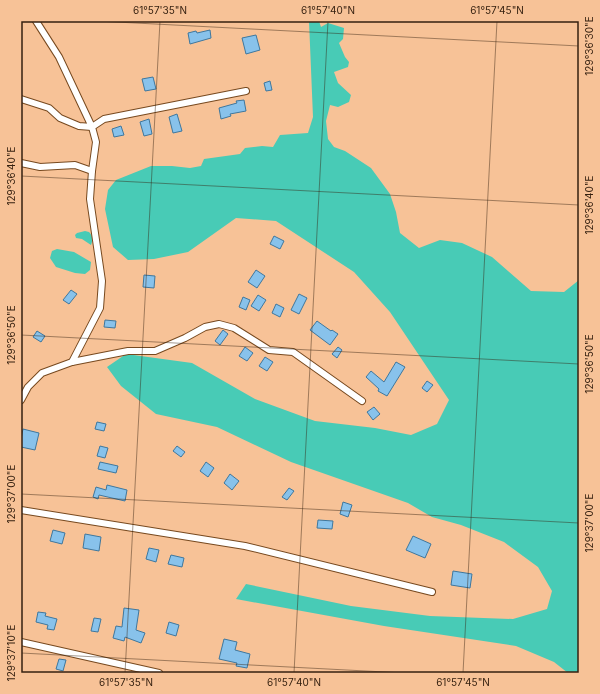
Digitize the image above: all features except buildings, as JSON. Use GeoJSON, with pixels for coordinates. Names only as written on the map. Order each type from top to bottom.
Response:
{"type":"FeatureCollection","features":[{"type":"Feature","properties":{"kind":"street"},"geometry":{"type":"LineString","coordinates":[[36,21],[59,58],[92,127],[96,142],[90,199],[102,281],[100,308],[72,362]]}},
{"type":"Feature","properties":{"kind":"street"},"geometry":{"type":"LineString","coordinates":[[21,99],[49,108],[60,118],[79,126],[92,127],[104,119],[246,91]]}},
{"type":"Feature","properties":{"kind":"street"},"geometry":{"type":"LineString","coordinates":[[21,163],[40,167],[75,165],[92,171]]}},
{"type":"Feature","properties":{"kind":"street"},"geometry":{"type":"LineString","coordinates":[[21,400],[28,387],[42,373],[72,362],[128,351],[155,351],[185,338],[205,327],[219,324],[234,328],[269,350],[293,352],[362,401]]}},
{"type":"Feature","properties":{"kind":"street"},"geometry":{"type":"LineString","coordinates":[[21,510],[246,546],[432,592]]}},
{"type":"Feature","properties":{"kind":"street"},"geometry":{"type":"LineString","coordinates":[[21,642],[159,673]]}},
{"type":"Feature","properties":{"kind":"water"},"geometry":{"type":"Polygon","coordinates":[[[309,21],[319,21],[321,27],[328,23],[344,28],[343,39],[339,43],[345,57],[349,62],[348,67],[334,72],[338,83],[351,95],[349,102],[338,107],[330,105],[326,121],[328,139],[334,147],[345,151],[371,168],[390,194],[396,212],[400,233],[419,248],[440,240],[462,243],[492,257],[531,291],[564,292],[579,280],[579,673],[568,673],[554,662],[516,646],[384,626],[236,599],[246,584],[351,606],[430,616],[513,619],[547,609],[552,591],[538,567],[504,542],[461,525],[432,517],[408,503],[291,462],[217,427],[156,414],[121,386],[107,367],[126,354],[192,363],[255,399],[315,421],[375,428],[411,435],[437,424],[449,400],[390,312],[354,272],[276,221],[236,218],[188,252],[154,259],[128,260],[113,247],[105,209],[108,190],[116,180],[151,166],[190,168],[201,166],[204,159],[240,154],[245,148],[262,146],[273,147],[280,135],[308,133],[313,117],[309,21]]]}},
{"type":"Feature","properties":{"kind":"water"},"geometry":{"type":"Polygon","coordinates":[[[85,231],[89,232],[91,235],[91,245],[82,239],[76,238],[75,235],[77,233],[85,231]]]}},
{"type":"Feature","properties":{"kind":"water"},"geometry":{"type":"Polygon","coordinates":[[[57,249],[74,252],[91,262],[90,270],[85,274],[75,273],[56,267],[50,258],[52,251],[57,249]]]}}]}
